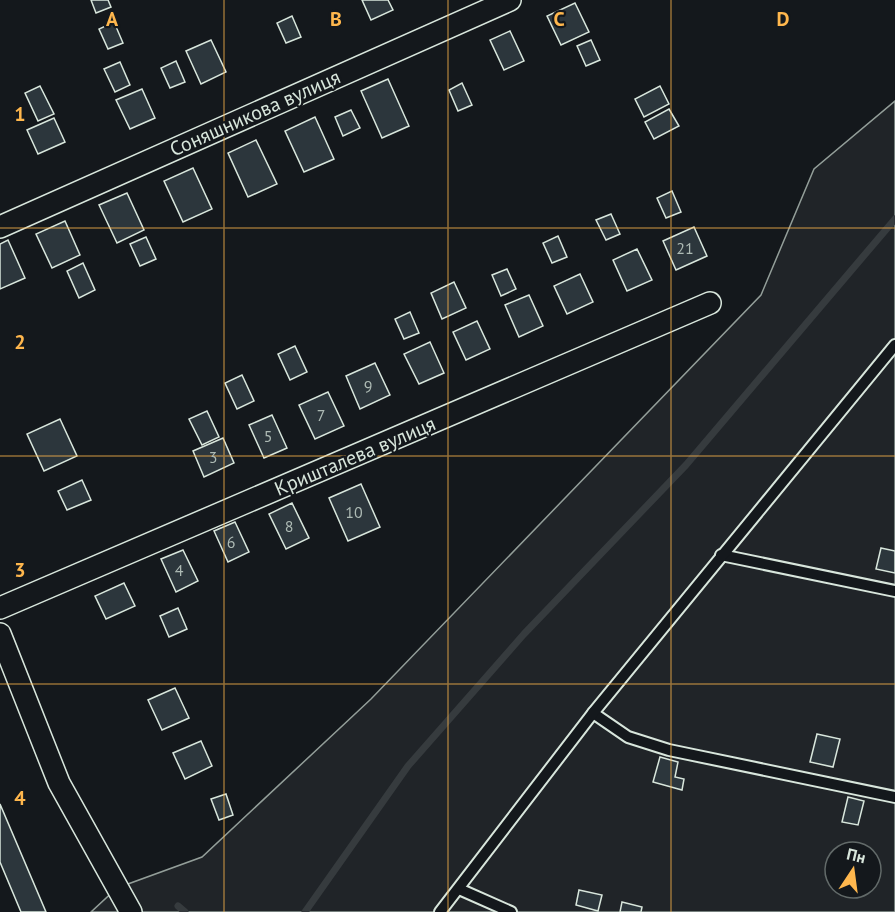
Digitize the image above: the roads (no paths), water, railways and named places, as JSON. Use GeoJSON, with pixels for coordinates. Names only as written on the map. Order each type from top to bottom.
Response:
{"type":"FeatureCollection","features":[{"type":"Feature","properties":{"kind":"street","name":"Соняшникова вулиця"},"geometry":{"type":"LineString","coordinates":[[0,227],[510,0]]}},
{"type":"Feature","properties":{"kind":"street","name":"Кришталева вулиця"},"geometry":{"type":"LineString","coordinates":[[0,609],[710,303]]}},
{"type":"Feature","properties":{"kind":"street"},"geometry":{"type":"LineString","coordinates":[[0,634],[59,783],[131,912]]}},
{"type":"Feature","properties":{"kind":"lane"},"geometry":{"type":"LineString","coordinates":[[440,912],[593,713],[895,345]]}},
{"type":"Feature","properties":{"kind":"lane"},"geometry":{"type":"LineString","coordinates":[[721,555],[895,591]]}},
{"type":"Feature","properties":{"kind":"lane"},"geometry":{"type":"LineString","coordinates":[[593,713],[628,737],[669,750],[895,797]]}},
{"type":"Feature","properties":{"kind":"lane"},"geometry":{"type":"LineString","coordinates":[[459,889],[511,912]]}},
{"type":"Feature","properties":{"kind":"waterway"},"geometry":{"type":"LineString","coordinates":[[305,912],[408,766],[524,634],[686,465],[895,219]]}},
{"type":"Feature","properties":{"kind":"waterway"},"geometry":{"type":"LineString","coordinates":[[178,906],[185,912]]}}]}
